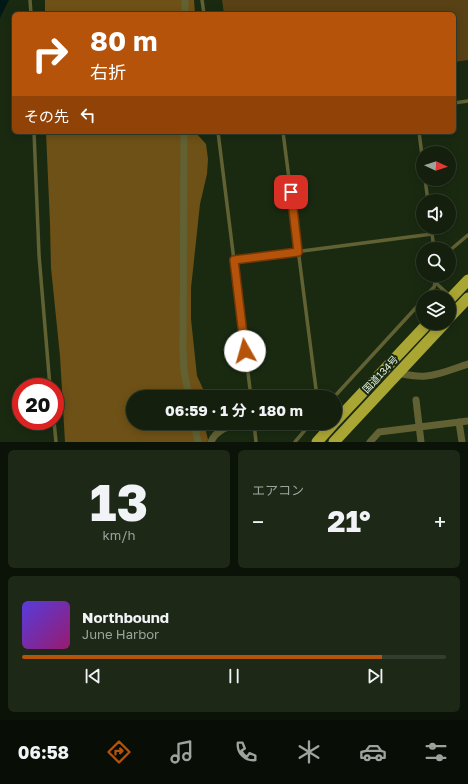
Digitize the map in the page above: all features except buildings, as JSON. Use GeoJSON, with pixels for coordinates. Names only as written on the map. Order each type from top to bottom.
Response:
{"type":"FeatureCollection","features":[{"type":"Feature","properties":{"kind":"highway"},"geometry":{"type":"LineString","coordinates":[[456,293],[468,280]]}},
{"type":"Feature","properties":{"kind":"highway"},"geometry":{"type":"LineString","coordinates":[[456,311],[468,298]]}},
{"type":"Feature","properties":{"kind":"highway","name":"国道134号"},"geometry":{"type":"LineString","coordinates":[[342,414],[421,330]]}},
{"type":"Feature","properties":{"kind":"highway","name":"国道134号"},"geometry":{"type":"LineString","coordinates":[[334,442],[438,330]]}},
{"type":"Feature","properties":{"kind":"highway","name":"国道134号"},"geometry":{"type":"LineString","coordinates":[[318,442],[328,430]]}},
{"type":"Feature","properties":{"kind":"street"},"geometry":{"type":"LineString","coordinates":[[185,0],[185,12]]}},
{"type":"Feature","properties":{"kind":"street"},"geometry":{"type":"LineString","coordinates":[[184,134],[183,351],[184,371],[188,390]]}},
{"type":"Feature","properties":{"kind":"street"},"geometry":{"type":"LineString","coordinates":[[398,373],[426,376],[446,372],[468,364]]}},
{"type":"Feature","properties":{"kind":"street"},"geometry":{"type":"LineString","coordinates":[[416,400],[421,442]]}},
{"type":"Feature","properties":{"kind":"street"},"geometry":{"type":"LineString","coordinates":[[370,442],[379,432],[468,421]]}},
{"type":"Feature","properties":{"kind":"street"},"geometry":{"type":"LineString","coordinates":[[459,422],[462,442]]}},
{"type":"Feature","properties":{"kind":"street"},"geometry":{"type":"LineString","coordinates":[[195,430],[198,442]]}},
{"type":"Feature","properties":{"kind":"street"},"geometry":{"type":"LineString","coordinates":[[211,442],[212,439],[222,430]]}},
{"type":"Feature","properties":{"kind":"lane"},"geometry":{"type":"LineString","coordinates":[[30,0],[31,12]]}},
{"type":"Feature","properties":{"kind":"lane"},"geometry":{"type":"LineString","coordinates":[[202,0],[204,12]]}},
{"type":"Feature","properties":{"kind":"lane"},"geometry":{"type":"LineString","coordinates":[[456,102],[468,101]]}},
{"type":"Feature","properties":{"kind":"lane"},"geometry":{"type":"LineString","coordinates":[[34,134],[39,255],[49,378]]}},
{"type":"Feature","properties":{"kind":"lane"},"geometry":{"type":"LineString","coordinates":[[218,134],[250,390]]}},
{"type":"Feature","properties":{"kind":"lane"},"geometry":{"type":"LineString","coordinates":[[283,134],[316,390]]}},
{"type":"Feature","properties":{"kind":"lane"},"geometry":{"type":"LineString","coordinates":[[419,134],[421,146]]}},
{"type":"Feature","properties":{"kind":"lane"},"geometry":{"type":"LineString","coordinates":[[234,260],[432,234],[433,242]]}},
{"type":"Feature","properties":{"kind":"lane"},"geometry":{"type":"LineString","coordinates":[[456,245],[468,235]]}},
{"type":"Feature","properties":{"kind":"lane"},"geometry":{"type":"LineString","coordinates":[[432,290],[436,283],[442,290]]}},
{"type":"Feature","properties":{"kind":"lane"},"geometry":{"type":"LineString","coordinates":[[340,390],[416,308]]}},
{"type":"Feature","properties":{"kind":"lane"},"geometry":{"type":"LineString","coordinates":[[55,430],[56,442]]}},
{"type":"Feature","properties":{"kind":"lane"},"geometry":{"type":"LineString","coordinates":[[255,430],[256,442]]}},
{"type":"Feature","properties":{"kind":"lane"},"geometry":{"type":"LineString","coordinates":[[295,442],[305,430]]}},
{"type":"Feature","properties":{"kind":"shaded area"},"geometry":{"type":"Polygon","coordinates":[[[45,0],[194,0],[195,12],[45,12],[45,0]]]}},
{"type":"Feature","properties":{"kind":"shaded area"},"geometry":{"type":"Polygon","coordinates":[[[222,0],[468,0],[468,60],[456,62],[456,12],[224,12],[222,0]]]}},
{"type":"Feature","properties":{"kind":"shaded area"},"geometry":{"type":"Polygon","coordinates":[[[46,134],[197,134],[206,144],[208,159],[207,174],[200,204],[191,288],[191,319],[197,376],[204,390],[126,390],[126,430],[206,430],[208,440],[207,442],[65,442],[64,378],[61,378],[51,268],[46,134]]]}},
{"type":"Feature","properties":{"kind":"water"},"geometry":{"type":"Polygon","coordinates":[[[0,0],[9,0],[0,18],[0,0]]]}},
{"type":"Feature","properties":{"kind":"route"},"geometry":{"type":"LineString","coordinates":[[245,351],[234,260],[298,252],[291,192]]}}]}
